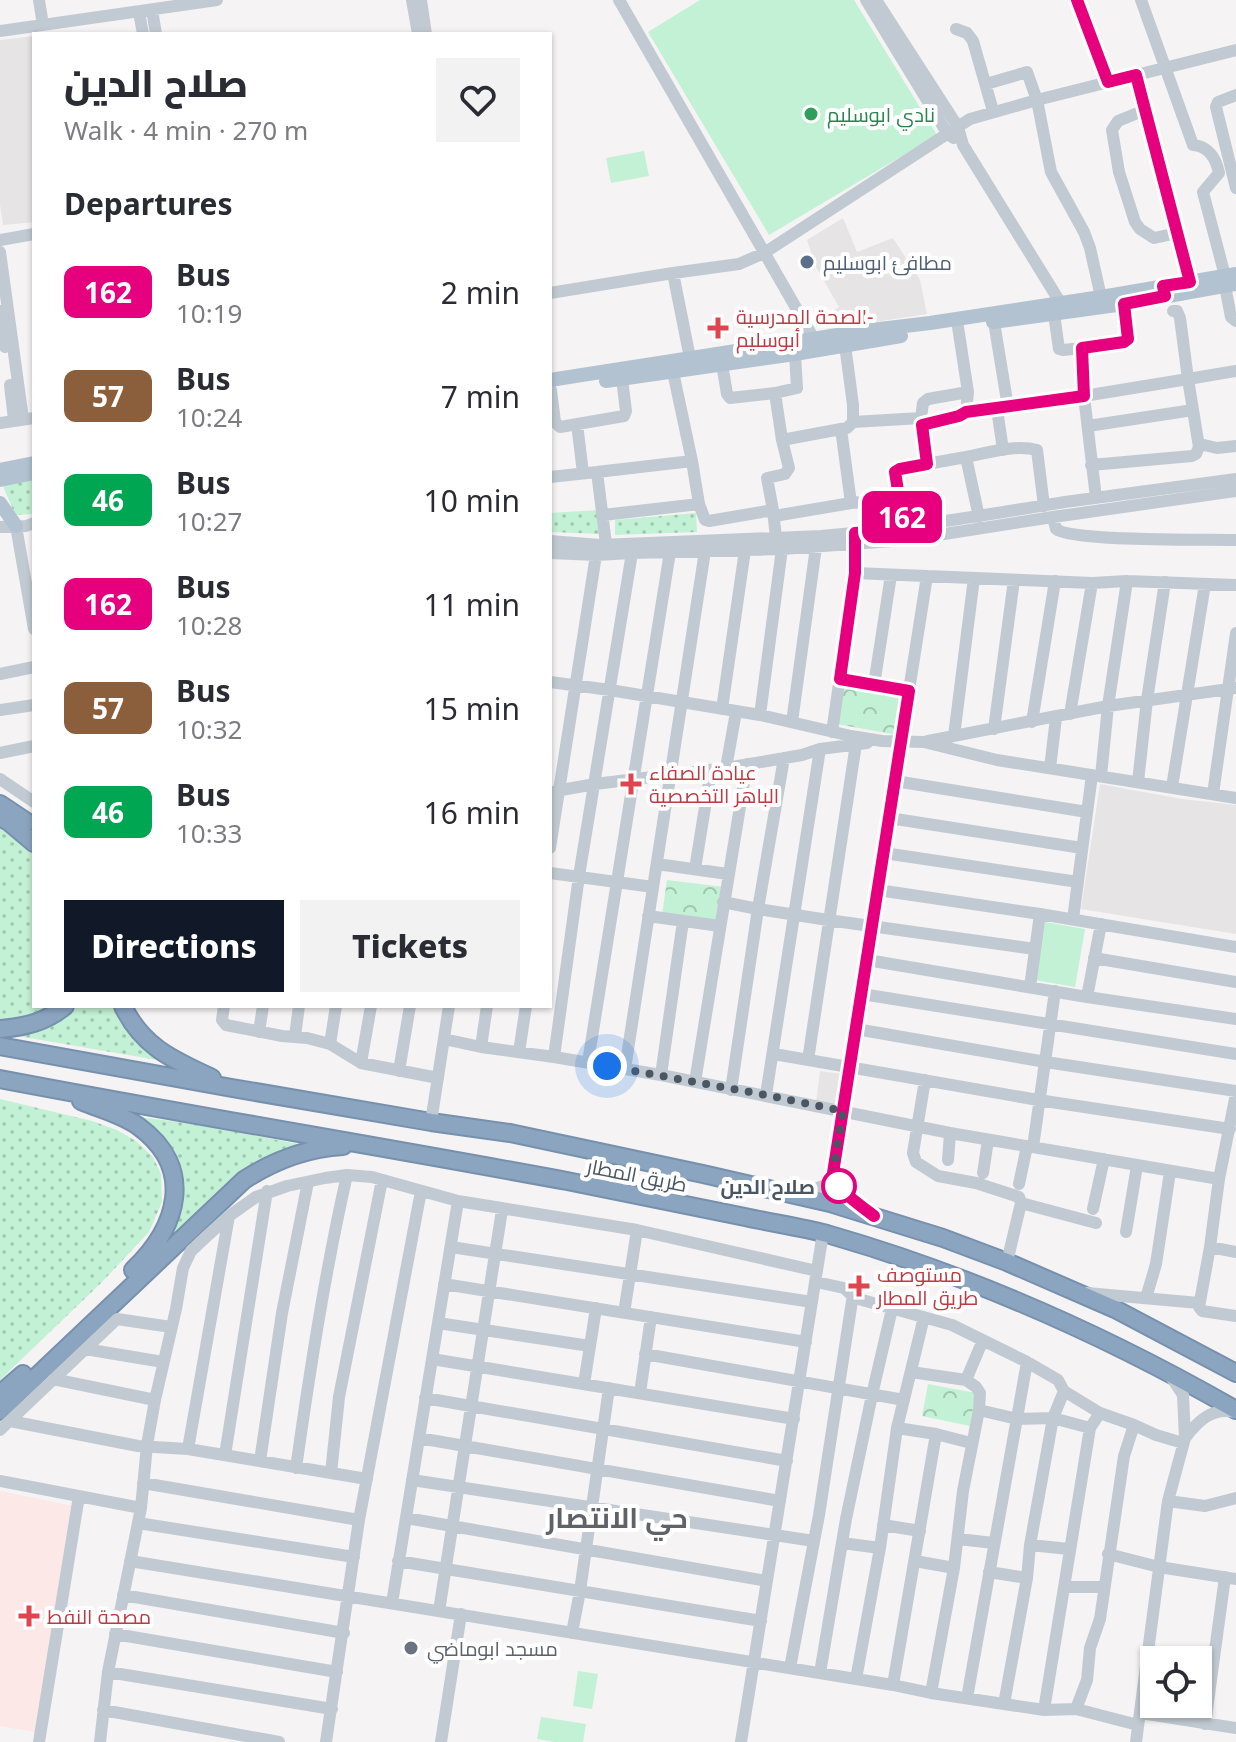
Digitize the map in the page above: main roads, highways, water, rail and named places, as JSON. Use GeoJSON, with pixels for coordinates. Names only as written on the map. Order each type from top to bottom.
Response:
{"type":"FeatureCollection","features":[{"type":"Feature","properties":{"kind":"highway"},"geometry":{"type":"LineString","coordinates":[[0,804],[32,828]]}},
{"type":"Feature","properties":{"kind":"highway"},"geometry":{"type":"LineString","coordinates":[[0,817],[32,841]]}},
{"type":"Feature","properties":{"kind":"highway"},"geometry":{"type":"LineString","coordinates":[[0,1029],[30,1025],[62,1008]]}},
{"type":"Feature","properties":{"kind":"highway"},"geometry":{"type":"LineString","coordinates":[[124,1008],[141,1034],[160,1051],[232,1088]]}},
{"type":"Feature","properties":{"kind":"highway","name":"طريق المطار"},"geometry":{"type":"LineString","coordinates":[[0,1046],[431,1122],[510,1133],[830,1203],[943,1238],[1007,1262],[1140,1321],[1236,1373]]}},
{"type":"Feature","properties":{"kind":"highway","name":"طريق المطار"},"geometry":{"type":"LineString","coordinates":[[0,1079],[641,1195],[823,1233],[903,1258],[1070,1323],[1236,1411]]}},
{"type":"Feature","properties":{"kind":"highway"},"geometry":{"type":"LineString","coordinates":[[0,1394],[151,1251],[171,1218],[175,1199],[171,1165],[153,1138],[116,1114],[50,1088]]}},
{"type":"Feature","properties":{"kind":"highway"},"geometry":{"type":"LineString","coordinates":[[3,1421],[244,1180],[290,1156],[332,1147],[367,1145]]}},
{"type":"Feature","properties":{"kind":"highway"},"geometry":{"type":"LineString","coordinates":[[1070,1323],[1189,1375],[1236,1402]]}},
{"type":"Feature","properties":{"kind":"main road"},"geometry":{"type":"LineString","coordinates":[[552,380],[795,354],[845,345],[864,336],[930,323],[1057,308],[1124,304],[1190,282],[1230,280]]}},
{"type":"Feature","properties":{"kind":"main road"},"geometry":{"type":"LineString","coordinates":[[552,390],[622,379],[664,369],[690,358],[814,339],[994,322],[1101,297],[1230,280]]}},
{"type":"Feature","properties":{"kind":"main road"},"geometry":{"type":"LineString","coordinates":[[0,470],[32,463]]}},
{"type":"Feature","properties":{"kind":"main road"},"geometry":{"type":"LineString","coordinates":[[0,480],[32,473]]}},
{"type":"Feature","properties":{"kind":"main road"},"geometry":{"type":"LineString","coordinates":[[0,503],[28,526]]}},
{"type":"Feature","properties":{"kind":"place","name":"نادي ابوسليم"},"geometry":{"type":"Point","coordinates":[811,114]}},
{"type":"Feature","properties":{"kind":"place","name":"مطافئ ابوسليم"},"geometry":{"type":"Point","coordinates":[807,262]}},
{"type":"Feature","properties":{"kind":"place","name":"الصحة المدرسية- أبوسليم"},"geometry":{"type":"Point","coordinates":[718,328]}},
{"type":"Feature","properties":{"kind":"place","name":"عيادة الصفاء الباهر التخصصية"},"geometry":{"type":"Point","coordinates":[631,784]}},
{"type":"Feature","properties":{"kind":"place","name":"صلاح الدين"},"geometry":{"type":"Point","coordinates":[839,1186]}},
{"type":"Feature","properties":{"kind":"place","name":"مستوصف طريق المطار"},"geometry":{"type":"Point","coordinates":[859,1286]}},
{"type":"Feature","properties":{"kind":"place","name":"مصحة النفط"},"geometry":{"type":"Point","coordinates":[29,1616]}},
{"type":"Feature","properties":{"kind":"place","name":"مسجد ابوماضي"},"geometry":{"type":"Point","coordinates":[411,1648]}},
{"type":"Feature","properties":{"kind":"district","name":"حي الانتصار"},"geometry":{"type":"Point","coordinates":[617,1517]}}]}
